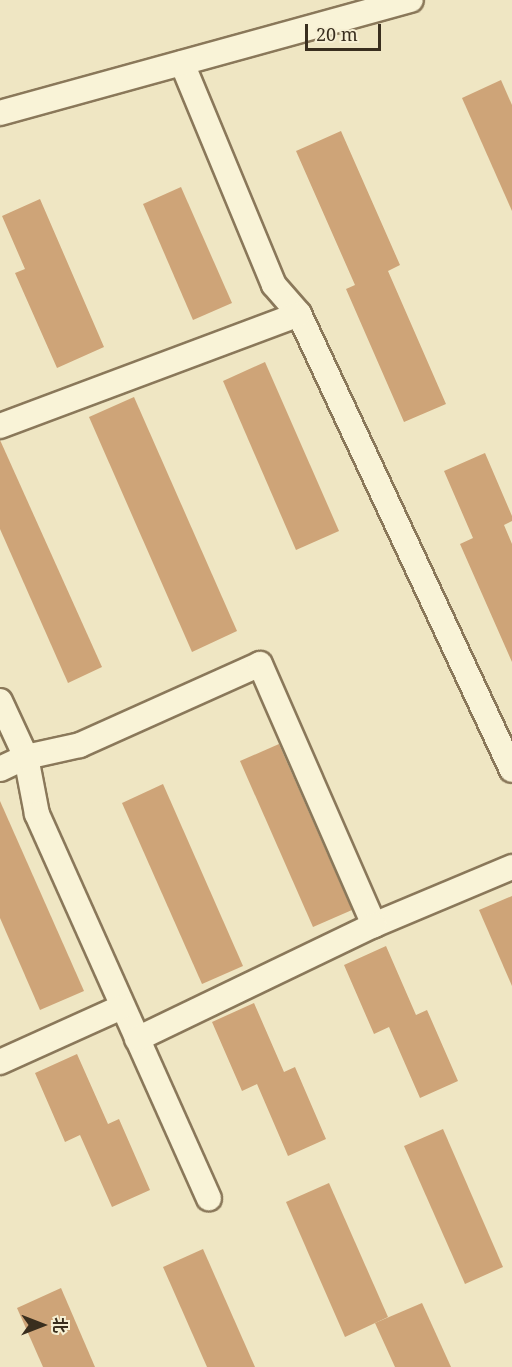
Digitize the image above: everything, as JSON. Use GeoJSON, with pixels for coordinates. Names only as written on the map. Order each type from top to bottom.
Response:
{"type":"FeatureCollection","features":[{"type":"Feature","properties":{"kind":"street"},"geometry":{"type":"LineString","coordinates":[[0,113],[411,0]]}},
{"type":"Feature","properties":{"kind":"street"},"geometry":{"type":"LineString","coordinates":[[182,63],[274,285],[298,314],[512,770]]}},
{"type":"Feature","properties":{"kind":"street"},"geometry":{"type":"LineString","coordinates":[[0,426],[298,314]]}},
{"type":"Feature","properties":{"kind":"street"},"geometry":{"type":"LineString","coordinates":[[0,768],[26,757],[80,745],[260,664],[374,925]]}},
{"type":"Feature","properties":{"kind":"street"},"geometry":{"type":"LineString","coordinates":[[0,701],[26,757],[37,814],[209,1198]]}},
{"type":"Feature","properties":{"kind":"street"},"geometry":{"type":"LineString","coordinates":[[137,1039],[374,925],[512,867]]}},
{"type":"Feature","properties":{"kind":"street"},"geometry":{"type":"LineString","coordinates":[[0,1062],[122,1007]]}},
{"type":"Feature","properties":{"kind":"building"},"geometry":{"type":"Polygon","coordinates":[[[501,80],[512,105],[512,211],[462,98],[501,80]]]}},
{"type":"Feature","properties":{"kind":"building"},"geometry":{"type":"Polygon","coordinates":[[[341,131],[400,265],[388,271],[446,404],[404,422],[346,289],[355,285],[296,151],[341,131]]]}},
{"type":"Feature","properties":{"kind":"building"},"geometry":{"type":"Polygon","coordinates":[[[181,187],[232,303],[193,320],[143,204],[181,187]]]}},
{"type":"Feature","properties":{"kind":"building"},"geometry":{"type":"Polygon","coordinates":[[[40,199],[104,347],[57,368],[15,273],[25,269],[2,216],[40,199]]]}},
{"type":"Feature","properties":{"kind":"building"},"geometry":{"type":"Polygon","coordinates":[[[265,362],[339,531],[296,550],[223,381],[265,362]]]}},
{"type":"Feature","properties":{"kind":"building"},"geometry":{"type":"Polygon","coordinates":[[[134,397],[237,631],[192,652],[89,417],[134,397]]]}},
{"type":"Feature","properties":{"kind":"building"},"geometry":{"type":"Polygon","coordinates":[[[0,440],[102,667],[68,683],[0,529],[0,440]]]}},
{"type":"Feature","properties":{"kind":"building"},"geometry":{"type":"Polygon","coordinates":[[[485,453],[512,516],[512,521],[504,525],[512,544],[512,662],[460,544],[473,538],[444,471],[485,453]]]}},
{"type":"Feature","properties":{"kind":"building"},"geometry":{"type":"Polygon","coordinates":[[[279,744],[352,910],[313,927],[240,761],[279,744]]]}},
{"type":"Feature","properties":{"kind":"building"},"geometry":{"type":"Polygon","coordinates":[[[163,784],[243,966],[202,984],[122,803],[163,784]]]}},
{"type":"Feature","properties":{"kind":"building"},"geometry":{"type":"Polygon","coordinates":[[[0,801],[84,991],[40,1010],[0,918],[0,801]]]}},
{"type":"Feature","properties":{"kind":"building"},"geometry":{"type":"Polygon","coordinates":[[[512,896],[512,986],[479,910],[512,896]]]}},
{"type":"Feature","properties":{"kind":"building"},"geometry":{"type":"Polygon","coordinates":[[[386,946],[416,1015],[427,1010],[458,1081],[420,1098],[389,1027],[374,1034],[344,965],[386,946]]]}},
{"type":"Feature","properties":{"kind":"building"},"geometry":{"type":"Polygon","coordinates":[[[254,1003],[284,1072],[295,1067],[326,1139],[288,1156],[257,1084],[242,1091],[212,1022],[254,1003]]]}},
{"type":"Feature","properties":{"kind":"building"},"geometry":{"type":"Polygon","coordinates":[[[77,1054],[108,1124],[119,1119],[150,1190],[112,1207],[80,1135],[65,1142],[35,1073],[77,1054]]]}},
{"type":"Feature","properties":{"kind":"building"},"geometry":{"type":"Polygon","coordinates":[[[443,1129],[503,1267],[465,1284],[404,1146],[443,1129]]]}},
{"type":"Feature","properties":{"kind":"building"},"geometry":{"type":"Polygon","coordinates":[[[329,1183],[388,1317],[345,1337],[286,1202],[329,1183]]]}},
{"type":"Feature","properties":{"kind":"building"},"geometry":{"type":"Polygon","coordinates":[[[203,1249],[255,1367],[207,1367],[163,1267],[203,1249]]]}},
{"type":"Feature","properties":{"kind":"building"},"geometry":{"type":"Polygon","coordinates":[[[61,1288],[95,1367],[43,1367],[17,1308],[61,1288]]]}},
{"type":"Feature","properties":{"kind":"building"},"geometry":{"type":"Polygon","coordinates":[[[422,1303],[451,1367],[395,1367],[375,1323],[422,1303]]]}}]}
